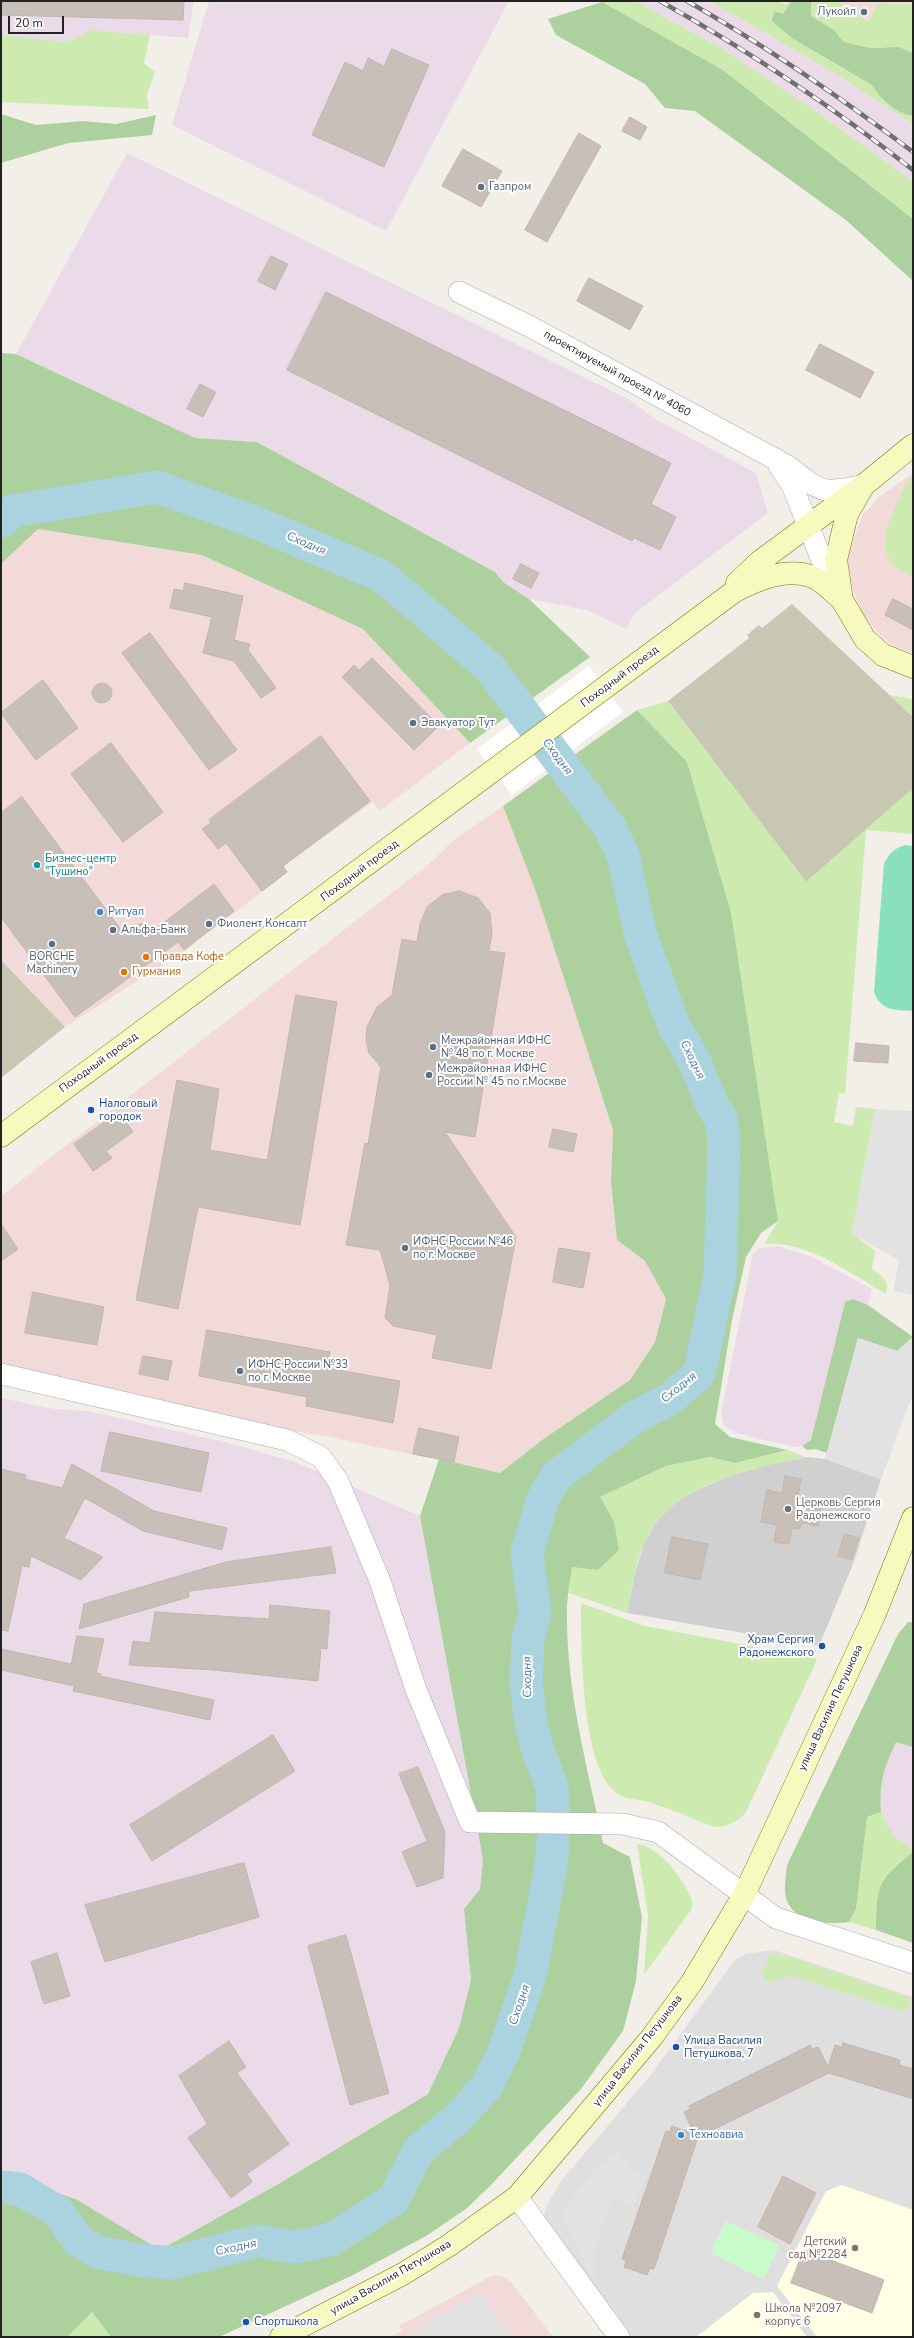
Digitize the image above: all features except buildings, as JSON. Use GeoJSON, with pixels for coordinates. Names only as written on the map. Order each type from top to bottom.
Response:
{"type":"FeatureCollection","features":[{"type":"Feature","properties":{"kind":"main road","name":"Походный проезд"},"geometry":{"type":"LineString","coordinates":[[718,603],[752,568],[809,524],[864,485],[913,445]]}},
{"type":"Feature","properties":{"kind":"main road"},"geometry":{"type":"LineString","coordinates":[[864,485],[847,514],[836,560],[842,600],[865,639],[883,655],[913,667]]}},
{"type":"Feature","properties":{"kind":"main road","name":"Походный проезд"},"geometry":{"type":"LineString","coordinates":[[1,1136],[735,591],[760,578],[779,575],[812,577],[826,585],[842,600]]}},
{"type":"Feature","properties":{"kind":"main road","name":"улица Василия Петушкова"},"geometry":{"type":"LineString","coordinates":[[281,2337],[403,2274],[448,2246],[518,2197],[652,2037],[692,1982],[744,1895],[874,1616],[913,1518]]}},
{"type":"Feature","properties":{"kind":"street","name":"проектируемый проезд № 4060"},"geometry":{"type":"LineString","coordinates":[[459,292],[529,326],[788,466],[814,487],[825,490],[839,490],[864,485]]}},
{"type":"Feature","properties":{"kind":"street","name":"проектируемый проезд № 4060"},"geometry":{"type":"LineString","coordinates":[[773,459],[792,485],[809,524],[823,563],[842,600]]}},
{"type":"Feature","properties":{"kind":"street"},"geometry":{"type":"LineString","coordinates":[[1,1374],[287,1440],[321,1457],[338,1481],[380,1581],[415,1687],[470,1822],[623,1824],[658,1832],[776,1918],[913,1963]]}},
{"type":"Feature","properties":{"kind":"street"},"geometry":{"type":"LineString","coordinates":[[518,2197],[619,2337]]}},
{"type":"Feature","properties":{"kind":"shaded area"},"geometry":{"type":"Polygon","coordinates":[[[1,1],[194,1],[188,38],[90,30],[69,42],[1,35],[1,1]]]}},
{"type":"Feature","properties":{"kind":"shaded area"},"geometry":{"type":"Polygon","coordinates":[[[209,1],[509,1],[386,231],[172,125],[209,1]]]}},
{"type":"Feature","properties":{"kind":"shaded area"},"geometry":{"type":"Polygon","coordinates":[[[635,1],[710,1],[836,74],[913,124],[913,181],[807,105],[720,47],[635,1]]]}},
{"type":"Feature","properties":{"kind":"shaded area","name":"Лукойл"},"geometry":{"type":"Polygon","coordinates":[[[836,1],[913,1],[913,4],[878,3],[869,21],[836,1]]]}},
{"type":"Feature","properties":{"kind":"shaded area"},"geometry":{"type":"Polygon","coordinates":[[[127,153],[628,399],[655,419],[756,473],[768,513],[634,614],[626,629],[587,610],[529,599],[503,582],[495,572],[257,442],[195,438],[16,354],[127,153]]]}},
{"type":"Feature","properties":{"kind":"shaded area"},"geometry":{"type":"Polygon","coordinates":[[[912,474],[890,517],[905,574],[913,578],[913,653],[892,645],[879,634],[863,615],[848,578],[848,556],[862,516],[879,497],[912,474]]]}},
{"type":"Feature","properties":{"kind":"shaded area"},"geometry":{"type":"Polygon","coordinates":[[[38,529],[202,555],[363,629],[470,743],[380,811],[373,802],[284,866],[288,872],[183,952],[65,1027],[1,960],[1,564],[38,529]]]}},
{"type":"Feature","properties":{"kind":"shaded area"},"geometry":{"type":"Polygon","coordinates":[[[792,604],[913,717],[913,790],[806,882],[668,701],[749,638],[747,635],[759,625],[762,628],[792,604]]]}},
{"type":"Feature","properties":{"kind":"shaded area","name":"Налоговый городок"},"geometry":{"type":"Polygon","coordinates":[[[503,806],[536,892],[613,1130],[611,1183],[617,1240],[645,1261],[666,1299],[655,1342],[630,1380],[542,1440],[500,1473],[325,1436],[286,1430],[1,1364],[1,1196],[429,864],[454,840],[503,806]]]}},
{"type":"Feature","properties":{"kind":"shaded area"},"geometry":{"type":"Polygon","coordinates":[[[1,960],[65,1027],[1,1078],[1,960]]]}},
{"type":"Feature","properties":{"kind":"shaded area"},"geometry":{"type":"Polygon","coordinates":[[[875,1109],[913,1111],[913,1295],[893,1291],[899,1260],[852,1234],[875,1109]]]}},
{"type":"Feature","properties":{"kind":"shaded area"},"geometry":{"type":"Polygon","coordinates":[[[778,1246],[812,1257],[872,1289],[868,1305],[853,1299],[845,1302],[811,1440],[802,1446],[794,1447],[735,1433],[723,1424],[721,1414],[753,1254],[759,1248],[778,1246]]]}},
{"type":"Feature","properties":{"kind":"shaded area"},"geometry":{"type":"Polygon","coordinates":[[[913,1337],[913,1394],[881,1479],[825,1459],[858,1338],[897,1351],[913,1337]]]}},
{"type":"Feature","properties":{"kind":"shaded area"},"geometry":{"type":"Polygon","coordinates":[[[1,1398],[54,1409],[88,1411],[225,1442],[295,1462],[420,1516],[483,1860],[480,1889],[464,1909],[471,1980],[459,2028],[428,2094],[280,2183],[160,2250],[76,2199],[1,2175],[1,1398]]]}},
{"type":"Feature","properties":{"kind":"shaded area"},"geometry":{"type":"Polygon","coordinates":[[[806,1457],[825,1459],[881,1479],[853,1564],[819,1646],[627,1613],[635,1573],[645,1541],[659,1518],[684,1496],[729,1476],[767,1465],[806,1457]]]}},
{"type":"Feature","properties":{"kind":"shaded area"},"geometry":{"type":"Polygon","coordinates":[[[896,1741],[913,1747],[913,1849],[893,1835],[881,1812],[879,1789],[886,1764],[896,1741]]]}},
{"type":"Feature","properties":{"kind":"shaded area"},"geometry":{"type":"Polygon","coordinates":[[[774,1950],[913,1997],[913,2337],[626,2337],[547,2230],[544,2215],[546,2207],[561,2181],[649,2077],[735,1960],[745,1954],[774,1950]]]}},
{"type":"Feature","properties":{"kind":"shaded area"},"geometry":{"type":"Polygon","coordinates":[[[618,2151],[630,2167],[646,2177],[633,2207],[617,2199],[612,2202],[605,2216],[594,2253],[596,2282],[586,2268],[562,2219],[562,2213],[576,2192],[598,2167],[618,2151]]]}},
{"type":"Feature","properties":{"kind":"shaded area","name":"Детский сад №2284"},"geometry":{"type":"Polygon","coordinates":[[[842,2185],[913,2210],[913,2337],[817,2337],[777,2286],[826,2191],[842,2185]]]}},
{"type":"Feature","properties":{"kind":"shaded area"},"geometry":{"type":"Polygon","coordinates":[[[493,2275],[504,2277],[512,2283],[553,2337],[388,2337],[402,2331],[399,2326],[493,2275]]]}},
{"type":"Feature","properties":{"kind":"shaded area","name":"Школа №2097 корпус 6"},"geometry":{"type":"Polygon","coordinates":[[[773,2292],[807,2337],[696,2337],[753,2293],[773,2292]]]}},
{"type":"Feature","properties":{"kind":"shaded area"},"geometry":{"type":"Polygon","coordinates":[[[477,2294],[485,2297],[512,2337],[414,2337],[414,2330],[477,2294]]]}},
{"type":"Feature","properties":{"kind":"green space"},"geometry":{"type":"Polygon","coordinates":[[[600,1],[635,1],[720,47],[807,105],[913,181],[913,219],[723,70],[600,1]]]}},
{"type":"Feature","properties":{"kind":"green space"},"geometry":{"type":"Polygon","coordinates":[[[710,1],[779,1],[786,5],[789,1],[792,1],[783,14],[793,39],[872,85],[879,96],[888,105],[913,116],[913,124],[836,74],[710,1]]]}},
{"type":"Feature","properties":{"kind":"green space"},"geometry":{"type":"Polygon","coordinates":[[[792,1],[811,1],[811,16],[835,31],[844,42],[871,48],[898,47],[913,53],[913,116],[894,109],[884,101],[872,85],[793,39],[772,21],[774,11],[783,14],[792,1]]]}},
{"type":"Feature","properties":{"kind":"green space"},"geometry":{"type":"Polygon","coordinates":[[[811,1],[836,1],[869,21],[878,3],[913,4],[913,53],[884,47],[871,48],[844,42],[835,31],[811,16],[811,1]]]}},
{"type":"Feature","properties":{"kind":"green space"},"geometry":{"type":"Polygon","coordinates":[[[602,2],[723,70],[913,219],[913,281],[847,221],[695,111],[665,108],[645,84],[556,35],[548,19],[602,2]]]}},
{"type":"Feature","properties":{"kind":"green space"},"geometry":{"type":"Polygon","coordinates":[[[90,30],[150,35],[144,63],[155,72],[147,95],[149,109],[1,102],[1,35],[69,42],[90,30]]]}},
{"type":"Feature","properties":{"kind":"green space"},"geometry":{"type":"Polygon","coordinates":[[[1,114],[36,125],[83,121],[116,124],[156,115],[152,135],[68,143],[1,163],[1,114]]]}},
{"type":"Feature","properties":{"kind":"green space"},"geometry":{"type":"Polygon","coordinates":[[[1,353],[16,354],[195,438],[257,442],[495,572],[503,582],[529,599],[590,657],[470,743],[363,629],[202,555],[38,529],[1,564],[1,353]]]}},
{"type":"Feature","properties":{"kind":"green space"},"geometry":{"type":"Polygon","coordinates":[[[913,473],[913,578],[891,562],[886,550],[885,539],[897,503],[913,473]]]}},
{"type":"Feature","properties":{"kind":"green space"},"geometry":{"type":"Polygon","coordinates":[[[889,695],[913,699],[913,717],[889,695]]]}},
{"type":"Feature","properties":{"kind":"green space"},"geometry":{"type":"Polygon","coordinates":[[[668,701],[806,882],[906,794],[913,790],[913,834],[866,830],[845,1094],[839,1093],[834,1122],[853,1126],[856,1107],[875,1109],[852,1233],[875,1251],[872,1269],[886,1282],[886,1294],[843,1268],[812,1253],[796,1247],[780,1244],[764,1244],[778,1221],[687,762],[637,710],[668,701]]]}},
{"type":"Feature","properties":{"kind":"green space"},"geometry":{"type":"Polygon","coordinates":[[[637,710],[687,762],[731,913],[778,1221],[761,1233],[746,1257],[732,1320],[715,1424],[730,1437],[787,1450],[735,1463],[710,1457],[666,1466],[600,1497],[614,1521],[619,1550],[598,1570],[572,1567],[567,1605],[568,1646],[574,1703],[579,1731],[603,1843],[630,1857],[642,1917],[636,1981],[623,2031],[581,2089],[491,2185],[466,2209],[426,2236],[351,2276],[219,2337],[111,2337],[92,2312],[67,2337],[1,2337],[1,2175],[76,2199],[160,2250],[280,2183],[428,2094],[459,2028],[471,1980],[464,1909],[480,1889],[483,1860],[420,1516],[439,1459],[500,1473],[542,1440],[630,1380],[655,1342],[666,1299],[645,1261],[617,1240],[611,1183],[613,1130],[536,892],[503,806],[637,710]]]}},
{"type":"Feature","properties":{"kind":"green space"},"geometry":{"type":"Polygon","coordinates":[[[905,845],[913,846],[913,1011],[895,1010],[884,1006],[880,1003],[874,992],[884,864],[892,852],[905,845]]]}},
{"type":"Feature","properties":{"kind":"green space"},"geometry":{"type":"Polygon","coordinates":[[[853,1299],[868,1305],[913,1337],[897,1351],[858,1338],[827,1453],[815,1449],[807,1450],[802,1446],[811,1440],[845,1302],[853,1299]]]}},
{"type":"Feature","properties":{"kind":"green space"},"geometry":{"type":"Polygon","coordinates":[[[787,1450],[806,1457],[761,1467],[714,1482],[692,1493],[673,1506],[657,1522],[645,1542],[639,1559],[627,1613],[569,1593],[572,1567],[614,1521],[600,1497],[666,1466],[710,1457],[735,1463],[787,1450]]]}},
{"type":"Feature","properties":{"kind":"green space"},"geometry":{"type":"Polygon","coordinates":[[[581,1603],[645,1626],[815,1658],[817,1660],[745,1814],[736,1821],[721,1827],[707,1825],[677,1812],[645,1801],[621,1796],[614,1791],[603,1776],[595,1755],[589,1730],[585,1702],[581,1603]]]}},
{"type":"Feature","properties":{"kind":"green space"},"geometry":{"type":"Polygon","coordinates":[[[908,1622],[913,1622],[913,1747],[896,1742],[883,1776],[881,1812],[867,1817],[856,1909],[849,1922],[825,1923],[808,1919],[800,1916],[794,1911],[787,1901],[785,1885],[787,1865],[898,1634],[908,1622]]]}},
{"type":"Feature","properties":{"kind":"green space"},"geometry":{"type":"Polygon","coordinates":[[[881,1812],[893,1835],[913,1849],[913,1852],[892,1870],[881,1885],[877,1902],[876,1930],[849,1922],[856,1909],[867,1817],[881,1812]]]}},
{"type":"Feature","properties":{"kind":"green space"},"geometry":{"type":"Polygon","coordinates":[[[637,1844],[646,1846],[654,1851],[671,1866],[685,1885],[693,1903],[691,1910],[644,1975],[648,1915],[637,1844]]]}},
{"type":"Feature","properties":{"kind":"green space"},"geometry":{"type":"Polygon","coordinates":[[[913,1852],[913,1943],[876,1930],[877,1902],[881,1885],[892,1870],[913,1852]]]}},
{"type":"Feature","properties":{"kind":"green space"},"geometry":{"type":"Polygon","coordinates":[[[770,1954],[791,1957],[903,1995],[908,1998],[910,2004],[908,2009],[900,2011],[793,1976],[785,1977],[773,1982],[767,1981],[763,1978],[763,1972],[770,1954]]]}},
{"type":"Feature","properties":{"kind":"green space"},"geometry":{"type":"Polygon","coordinates":[[[725,2221],[777,2244],[779,2247],[764,2278],[760,2278],[711,2253],[725,2221]]]}},
{"type":"Feature","properties":{"kind":"green space"},"geometry":{"type":"Polygon","coordinates":[[[92,2312],[111,2337],[67,2337],[92,2312]]]}},
{"type":"Feature","properties":{"kind":"pier"},"geometry":{"type":"Polygon","coordinates":[[[589,666],[623,712],[512,795],[477,749],[589,666]]]}},
{"type":"Feature","properties":{"kind":"waterway","name":"Сходня"},"geometry":{"type":"LineString","coordinates":[[1,521],[11,511],[157,487],[255,522],[382,576],[489,667],[610,828],[623,855],[640,933],[673,1024],[694,1060],[713,1107],[721,1119],[724,1140],[720,1275],[699,1374],[670,1399],[635,1417],[556,1476],[543,1499],[527,1553],[535,1614],[528,1639],[526,1684],[532,1729],[539,1754],[552,1786],[554,1833],[550,1872],[530,1976],[503,2054],[486,2087],[458,2118],[419,2150],[393,2200],[330,2240],[294,2247],[257,2241],[172,2263],[139,2260],[97,2252],[79,2241],[58,2212],[20,2189],[1,2187]]}},
{"type":"Feature","properties":{"kind":"railway"},"geometry":{"type":"LineString","coordinates":[[660,1],[726,40],[790,81],[852,124],[913,170]]}},
{"type":"Feature","properties":{"kind":"railway"},"geometry":{"type":"LineString","coordinates":[[687,1],[802,73],[913,152]]}},
{"type":"Feature","properties":{"kind":"place","name":"Лукойл"},"geometry":{"type":"Point","coordinates":[864,12]}},
{"type":"Feature","properties":{"kind":"place","name":"Газпром"},"geometry":{"type":"Point","coordinates":[481,187]}},
{"type":"Feature","properties":{"kind":"place","name":"Эвакуатор Тут"},"geometry":{"type":"Point","coordinates":[413,723]}},
{"type":"Feature","properties":{"kind":"place","name":"Бизнес-центр \"Тушино\""},"geometry":{"type":"Point","coordinates":[37,865]}},
{"type":"Feature","properties":{"kind":"place","name":"Ритуал"},"geometry":{"type":"Point","coordinates":[100,912]}},
{"type":"Feature","properties":{"kind":"place","name":"Фиолент Консалт"},"geometry":{"type":"Point","coordinates":[209,924]}},
{"type":"Feature","properties":{"kind":"place","name":"Альфа-Банк"},"geometry":{"type":"Point","coordinates":[113,930]}},
{"type":"Feature","properties":{"kind":"place","name":"BORCHE Machinery"},"geometry":{"type":"Point","coordinates":[52,944]}},
{"type":"Feature","properties":{"kind":"place","name":"Правда Кофе"},"geometry":{"type":"Point","coordinates":[146,957]}},
{"type":"Feature","properties":{"kind":"place","name":"Гурмания"},"geometry":{"type":"Point","coordinates":[124,972]}},
{"type":"Feature","properties":{"kind":"place","name":"Межрайонная ИФНС № 48 по г. Москве"},"geometry":{"type":"Point","coordinates":[433,1047]}},
{"type":"Feature","properties":{"kind":"place","name":"Межрайонная ИФНС России № 45 по г.Москве"},"geometry":{"type":"Point","coordinates":[429,1075]}},
{"type":"Feature","properties":{"kind":"place","name":"Налоговый городок"},"geometry":{"type":"Point","coordinates":[91,1110]}},
{"type":"Feature","properties":{"kind":"place","name":"ИФНС России №46 по г. Москве"},"geometry":{"type":"Point","coordinates":[405,1248]}},
{"type":"Feature","properties":{"kind":"place","name":"ИФНС России №33 по г. Москве"},"geometry":{"type":"Point","coordinates":[240,1371]}},
{"type":"Feature","properties":{"kind":"place","name":"Церковь Сергия Радонежского"},"geometry":{"type":"Point","coordinates":[788,1509]}},
{"type":"Feature","properties":{"kind":"place","name":"Храм Сергия Радонежского"},"geometry":{"type":"Point","coordinates":[822,1646]}},
{"type":"Feature","properties":{"kind":"place","name":"Улица Василия Петушкова, 7"},"geometry":{"type":"Point","coordinates":[676,2047]}},
{"type":"Feature","properties":{"kind":"place","name":"Техноавиа"},"geometry":{"type":"Point","coordinates":[681,2135]}},
{"type":"Feature","properties":{"kind":"place","name":"Детский сад №2284"},"geometry":{"type":"Point","coordinates":[855,2248]}},
{"type":"Feature","properties":{"kind":"place","name":"Школа №2097 корпус 6"},"geometry":{"type":"Point","coordinates":[757,2315]}},
{"type":"Feature","properties":{"kind":"place","name":"Спортшкола"},"geometry":{"type":"Point","coordinates":[246,2322]}}]}
